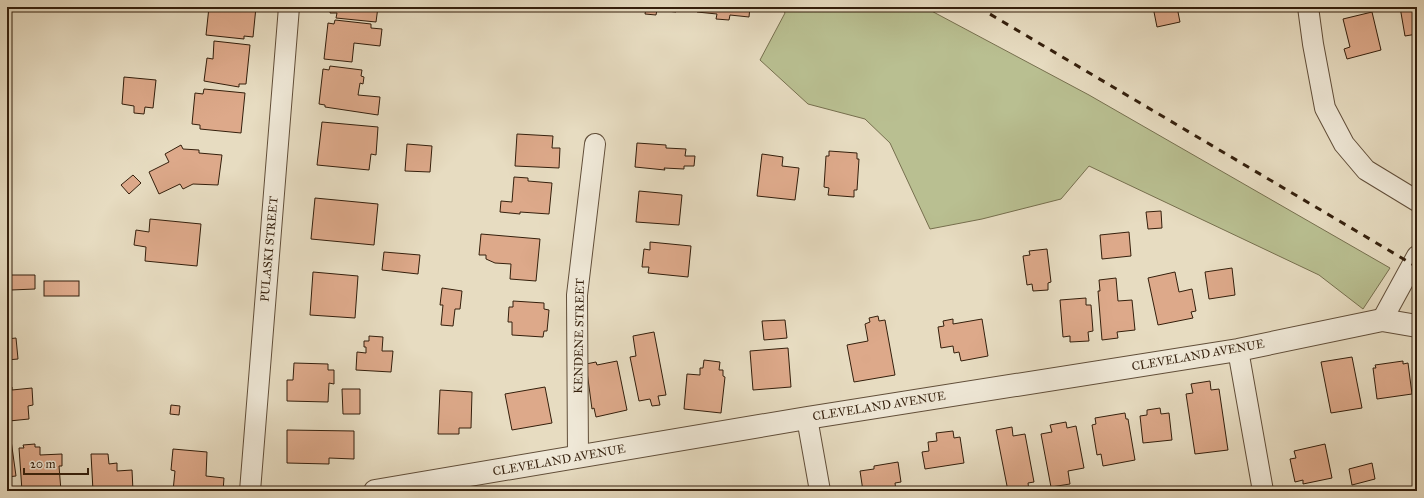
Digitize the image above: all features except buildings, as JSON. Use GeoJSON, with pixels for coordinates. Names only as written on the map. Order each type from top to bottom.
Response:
{"type":"FeatureCollection","features":[{"type":"Feature","properties":{"kind":"street","name":"PULASKI STREET"},"geometry":{"type":"LineString","coordinates":[[250,491],[289,7]]}},
{"type":"Feature","properties":{"kind":"street"},"geometry":{"type":"LineString","coordinates":[[1308,7],[1312,44],[1325,108],[1344,144],[1366,170],[1417,201]]}},
{"type":"Feature","properties":{"kind":"street","name":"KENDENE STREET"},"geometry":{"type":"LineString","coordinates":[[578,456],[577,296],[595,144]]}},
{"type":"Feature","properties":{"kind":"street"},"geometry":{"type":"LineString","coordinates":[[1382,320],[1417,256]]}},
{"type":"Feature","properties":{"kind":"street","name":"CLEVELAND AVENUE"},"geometry":{"type":"LineString","coordinates":[[375,491],[807,418],[1238,350],[1382,320],[1417,326]]}},
{"type":"Feature","properties":{"kind":"street"},"geometry":{"type":"LineString","coordinates":[[1238,350],[1264,491]]}},
{"type":"Feature","properties":{"kind":"street"},"geometry":{"type":"LineString","coordinates":[[807,418],[820,491]]}},
{"type":"Feature","properties":{"kind":"green space"},"geometry":{"type":"Polygon","coordinates":[[[782,7],[924,7],[1089,95],[1390,268],[1363,309],[1319,275],[1089,166],[1061,199],[982,219],[930,229],[890,143],[865,119],[808,104],[760,60],[785,13],[782,7]]]}},
{"type":"Feature","properties":{"kind":"railway"},"geometry":{"type":"LineString","coordinates":[[978,7],[1417,267]]}}]}
